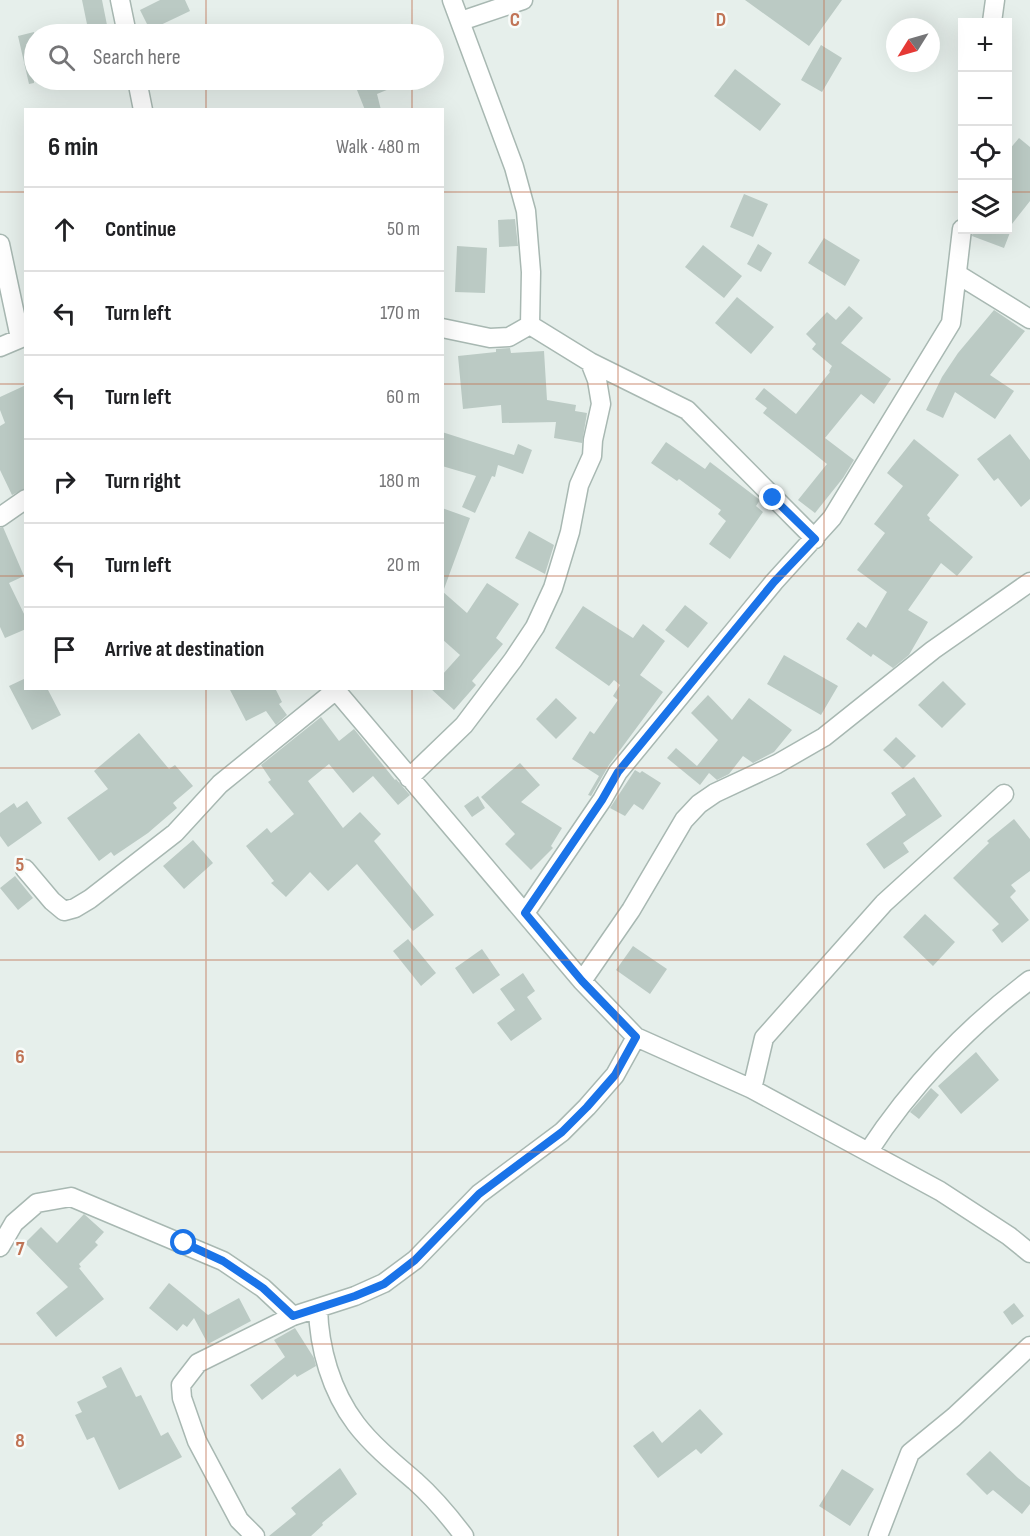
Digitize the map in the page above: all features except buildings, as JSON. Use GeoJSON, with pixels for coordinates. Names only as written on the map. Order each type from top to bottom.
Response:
{"type":"FeatureCollection","features":[{"type":"Feature","properties":{"kind":"street"},"geometry":{"type":"LineString","coordinates":[[120,0],[125,24]]}},
{"type":"Feature","properties":{"kind":"street"},"geometry":{"type":"LineString","coordinates":[[452,0],[514,167],[526,211],[531,272],[530,325]]}},
{"type":"Feature","properties":{"kind":"street"},"geometry":{"type":"LineString","coordinates":[[461,21],[523,0]]}},
{"type":"Feature","properties":{"kind":"street"},"geometry":{"type":"LineString","coordinates":[[993,18],[995,0]]}},
{"type":"Feature","properties":{"kind":"street"},"geometry":{"type":"LineString","coordinates":[[139,90],[143,108]]}},
{"type":"Feature","properties":{"kind":"street"},"geometry":{"type":"LineString","coordinates":[[525,913],[602,800],[618,772],[774,582],[832,518],[951,323],[962,234]]}},
{"type":"Feature","properties":{"kind":"street"},"geometry":{"type":"LineString","coordinates":[[0,244],[23,337],[0,347]]}},
{"type":"Feature","properties":{"kind":"street"},"geometry":{"type":"LineString","coordinates":[[957,274],[1030,319]]}},
{"type":"Feature","properties":{"kind":"street"},"geometry":{"type":"LineString","coordinates":[[444,328],[490,338],[509,337],[530,325]]}},
{"type":"Feature","properties":{"kind":"street"},"geometry":{"type":"LineString","coordinates":[[530,325],[590,362],[687,410],[815,539]]}},
{"type":"Feature","properties":{"kind":"street"},"geometry":{"type":"LineString","coordinates":[[409,778],[464,725],[490,691],[535,627],[553,588],[570,532],[579,484],[592,456],[601,404],[597,380],[590,362]]}},
{"type":"Feature","properties":{"kind":"street"},"geometry":{"type":"LineString","coordinates":[[0,517],[24,500]]}},
{"type":"Feature","properties":{"kind":"street"},"geometry":{"type":"LineString","coordinates":[[582,981],[631,910],[684,820],[699,804],[715,793],[777,764],[824,737],[933,650],[1030,582]]}},
{"type":"Feature","properties":{"kind":"street"},"geometry":{"type":"LineString","coordinates":[[26,868],[52,901],[64,910],[75,908],[90,899],[175,833],[220,784],[334,690]]}},
{"type":"Feature","properties":{"kind":"street"},"geometry":{"type":"LineString","coordinates":[[336,690],[582,981],[636,1037],[752,1089],[940,1191],[1030,1252]]}},
{"type":"Feature","properties":{"kind":"street"},"geometry":{"type":"LineString","coordinates":[[752,1089],[764,1038],[884,903],[1005,794]]}},
{"type":"Feature","properties":{"kind":"street"},"geometry":{"type":"LineString","coordinates":[[867,1152],[889,1119],[945,1055],[975,1026],[1030,980]]}},
{"type":"Feature","properties":{"kind":"street"},"geometry":{"type":"LineString","coordinates":[[255,1536],[238,1520],[197,1441],[182,1398],[181,1385],[198,1363],[293,1316],[384,1284],[415,1260],[479,1194],[562,1132],[615,1075],[636,1037]]}},
{"type":"Feature","properties":{"kind":"street"},"geometry":{"type":"LineString","coordinates":[[0,1247],[14,1223],[37,1203],[72,1197],[223,1261],[263,1288],[293,1316]]}},
{"type":"Feature","properties":{"kind":"street"},"geometry":{"type":"LineString","coordinates":[[318,1308],[325,1359],[337,1390],[356,1424],[440,1507],[464,1536]]}},
{"type":"Feature","properties":{"kind":"street"},"geometry":{"type":"LineString","coordinates":[[878,1536],[910,1453],[954,1417],[1030,1346]]}},
{"type":"Feature","properties":{"kind":"route"},"geometry":{"type":"LineString","coordinates":[[184,1243],[223,1261],[263,1288],[293,1316],[355,1296],[384,1284],[415,1260],[436,1241],[479,1194],[562,1132],[615,1075],[636,1037],[582,981],[525,913],[602,800],[618,772],[774,582],[815,539],[773,498]]}}]}
